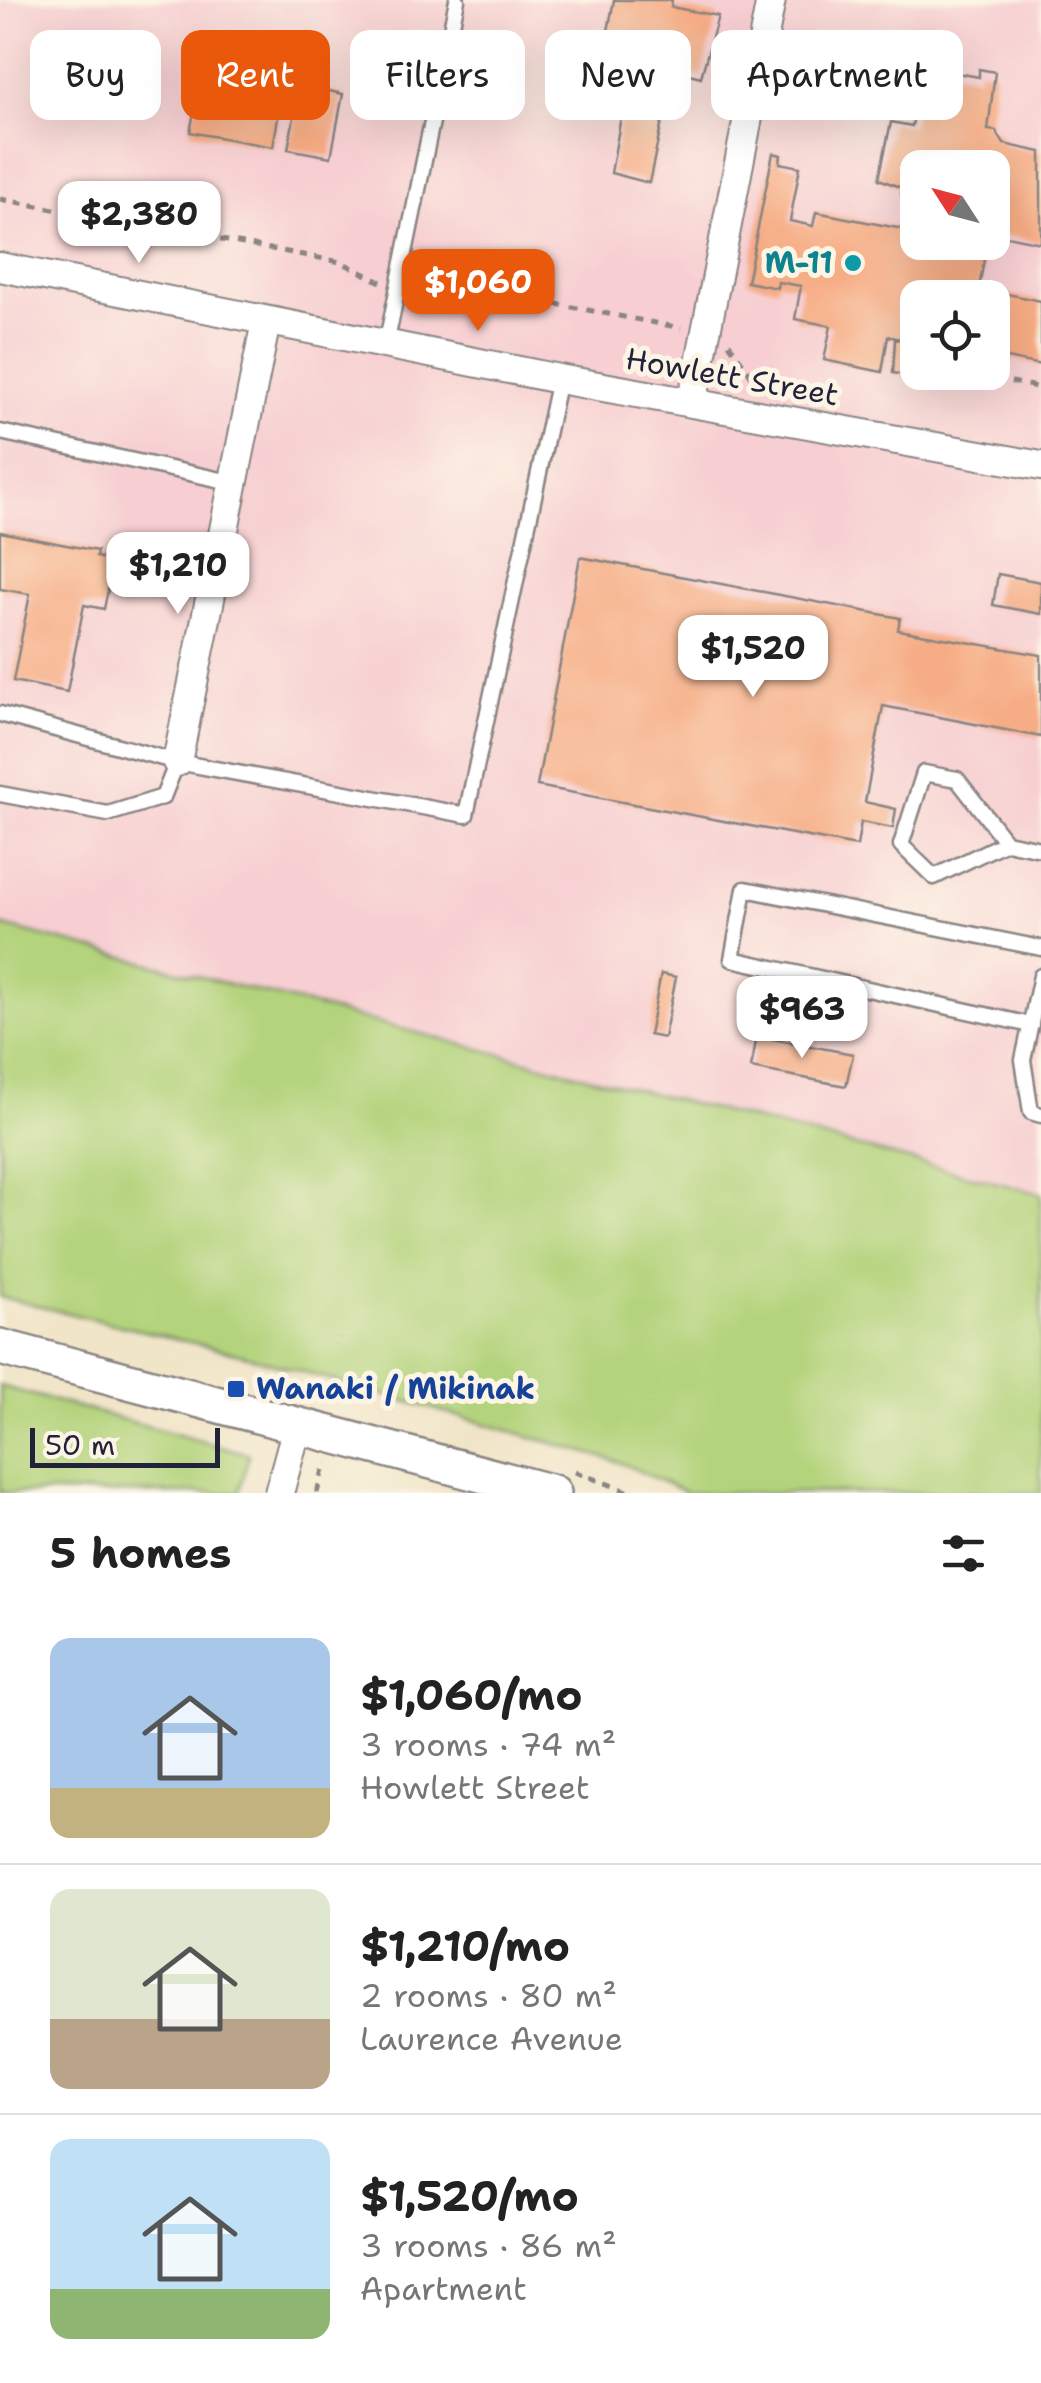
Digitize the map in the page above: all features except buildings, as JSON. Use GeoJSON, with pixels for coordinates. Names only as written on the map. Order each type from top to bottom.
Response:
{"type":"FeatureCollection","features":[{"type":"Feature","properties":{"kind":"street"},"geometry":{"type":"LineString","coordinates":[[692,403],[771,0]]}},
{"type":"Feature","properties":{"kind":"street","name":"Howlett Street"},"geometry":{"type":"LineString","coordinates":[[0,266],[559,379],[1041,466]]}},
{"type":"Feature","properties":{"kind":"street"},"geometry":{"type":"LineString","coordinates":[[177,762],[266,322]]}},
{"type":"Feature","properties":{"kind":"street"},"geometry":{"type":"LineString","coordinates":[[0,1347],[553,1493]]}},
{"type":"Feature","properties":{"kind":"street"},"geometry":{"type":"LineString","coordinates":[[279,1493],[297,1427]]}},
{"type":"Feature","properties":{"kind":"lane"},"geometry":{"type":"LineString","coordinates":[[386,345],[457,0]]}},
{"type":"Feature","properties":{"kind":"lane"},"geometry":{"type":"LineString","coordinates":[[0,714],[177,762],[466,815],[559,379]]}},
{"type":"Feature","properties":{"kind":"lane"},"geometry":{"type":"LineString","coordinates":[[0,432],[235,483]]}},
{"type":"Feature","properties":{"kind":"lane"},"geometry":{"type":"LineString","coordinates":[[0,794],[108,814],[163,798],[177,762]]}},
{"type":"Feature","properties":{"kind":"lane"},"geometry":{"type":"LineString","coordinates":[[1006,842],[957,779],[924,773],[901,846],[934,877],[1006,842],[1041,849]]}},
{"type":"Feature","properties":{"kind":"lane"},"geometry":{"type":"LineString","coordinates":[[1030,1025],[732,959],[745,890],[1041,948]]}},
{"type":"Feature","properties":{"kind":"lane"},"geometry":{"type":"LineString","coordinates":[[1041,976],[1023,1060],[1031,1112],[1041,1115]]}},
{"type":"Feature","properties":{"kind":"path"},"geometry":{"type":"LineString","coordinates":[[0,199],[341,262],[396,287],[488,308],[515,296],[706,334],[726,340],[751,375],[786,392]]}},
{"type":"Feature","properties":{"kind":"path"},"geometry":{"type":"LineString","coordinates":[[1010,382],[1041,388]]}},
{"type":"Feature","properties":{"kind":"shaded area"},"geometry":{"type":"Polygon","coordinates":[[[0,0],[1041,0],[1041,1194],[0,925],[0,0]]]}},
{"type":"Feature","properties":{"kind":"green space"},"geometry":{"type":"Polygon","coordinates":[[[0,925],[1041,1194],[1041,1493],[687,1493],[619,1462],[244,1355],[0,1297],[0,925]]]}},
{"type":"Feature","properties":{"kind":"green space"},"geometry":{"type":"Polygon","coordinates":[[[0,1386],[249,1454],[239,1493],[0,1493],[0,1386]]]}},
{"type":"Feature","properties":{"kind":"place","name":"M-11"},"geometry":{"type":"Point","coordinates":[853,263]}},
{"type":"Feature","properties":{"kind":"place","name":"Wanaki / Mikinak"},"geometry":{"type":"Point","coordinates":[236,1389]}}]}
